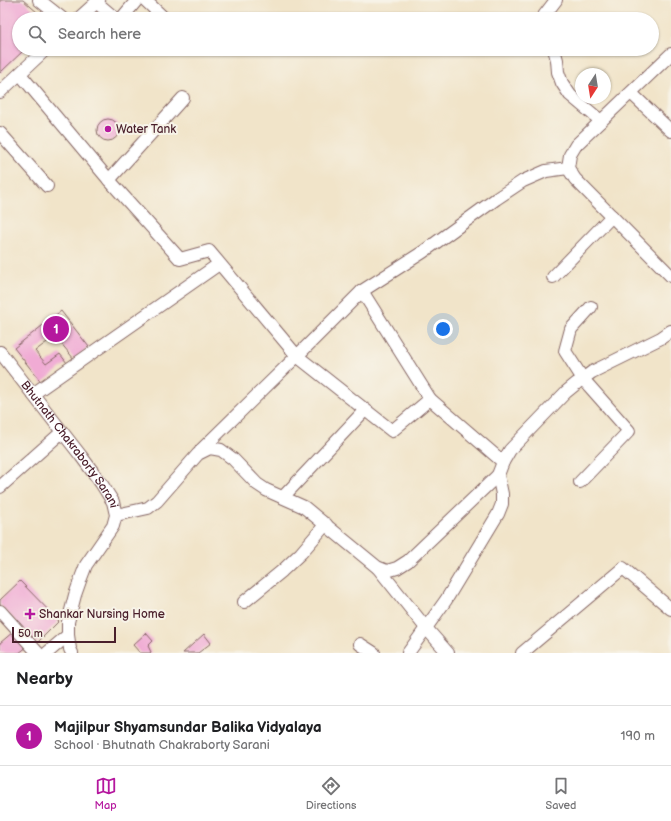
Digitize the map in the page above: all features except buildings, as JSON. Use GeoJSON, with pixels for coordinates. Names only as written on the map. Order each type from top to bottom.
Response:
{"type":"FeatureCollection","features":[{"type":"Feature","properties":{"kind":"street"},"geometry":{"type":"LineString","coordinates":[[40,0],[54,12]]}},
{"type":"Feature","properties":{"kind":"street"},"geometry":{"type":"LineString","coordinates":[[127,12],[137,0]]}},
{"type":"Feature","properties":{"kind":"street"},"geometry":{"type":"LineString","coordinates":[[145,0],[158,12]]}},
{"type":"Feature","properties":{"kind":"street"},"geometry":{"type":"LineString","coordinates":[[547,12],[556,0]]}},
{"type":"Feature","properties":{"kind":"street"},"geometry":{"type":"LineString","coordinates":[[85,12],[97,1],[109,12]]}},
{"type":"Feature","properties":{"kind":"street"},"geometry":{"type":"LineString","coordinates":[[671,54],[576,145],[570,155],[568,168],[575,179],[671,276]]}},
{"type":"Feature","properties":{"kind":"street"},"geometry":{"type":"LineString","coordinates":[[0,92],[39,56]]}},
{"type":"Feature","properties":{"kind":"street"},"geometry":{"type":"LineString","coordinates":[[557,56],[558,72],[562,83],[570,94],[601,121]]}},
{"type":"Feature","properties":{"kind":"street"},"geometry":{"type":"LineString","coordinates":[[20,74],[108,180],[180,259],[209,251],[297,356],[365,410],[392,431],[430,399]]}},
{"type":"Feature","properties":{"kind":"street"},"geometry":{"type":"LineString","coordinates":[[631,93],[671,131]]}},
{"type":"Feature","properties":{"kind":"street"},"geometry":{"type":"LineString","coordinates":[[108,180],[182,98]]}},
{"type":"Feature","properties":{"kind":"street"},"geometry":{"type":"LineString","coordinates":[[0,133],[47,186]]}},
{"type":"Feature","properties":{"kind":"street"},"geometry":{"type":"LineString","coordinates":[[116,515],[148,508],[157,501],[198,454],[362,291],[424,252],[523,181],[546,171],[568,168]]}},
{"type":"Feature","properties":{"kind":"street"},"geometry":{"type":"LineString","coordinates":[[553,277],[612,216]]}},
{"type":"Feature","properties":{"kind":"street"},"geometry":{"type":"LineString","coordinates":[[32,394],[219,264]]}},
{"type":"Feature","properties":{"kind":"street"},"geometry":{"type":"LineString","coordinates":[[362,291],[430,399],[503,462]]}},
{"type":"Feature","properties":{"kind":"street"},"geometry":{"type":"LineString","coordinates":[[580,482],[629,432],[583,378],[565,351],[571,329],[591,307]]}},
{"type":"Feature","properties":{"kind":"street"},"geometry":{"type":"LineString","coordinates":[[377,567],[387,571],[397,568],[408,561],[498,475],[510,450],[566,392],[583,378],[592,372],[661,338],[671,331]]}},
{"type":"Feature","properties":{"kind":"street","name":"Bhutnath Chakraborty Sarani"},"geometry":{"type":"LineString","coordinates":[[0,352],[101,483],[113,502],[116,515],[113,526],[86,566],[68,622],[68,635],[72,653]]}},
{"type":"Feature","properties":{"kind":"street"},"geometry":{"type":"LineString","coordinates":[[283,497],[365,410]]}},
{"type":"Feature","properties":{"kind":"street"},"geometry":{"type":"LineString","coordinates":[[0,487],[62,432]]}},
{"type":"Feature","properties":{"kind":"street"},"geometry":{"type":"LineString","coordinates":[[198,454],[210,448],[221,450],[233,459],[266,490],[304,507],[326,524],[377,567],[448,653]]}},
{"type":"Feature","properties":{"kind":"street"},"geometry":{"type":"LineString","coordinates":[[408,653],[446,600],[498,514],[502,504],[502,494],[498,475]]}},
{"type":"Feature","properties":{"kind":"street"},"geometry":{"type":"LineString","coordinates":[[244,602],[282,571],[301,553],[326,524]]}},
{"type":"Feature","properties":{"kind":"street"},"geometry":{"type":"LineString","coordinates":[[522,653],[623,568],[671,609]]}},
{"type":"Feature","properties":{"kind":"street"},"geometry":{"type":"LineString","coordinates":[[0,611],[38,653]]}},
{"type":"Feature","properties":{"kind":"street"},"geometry":{"type":"LineString","coordinates":[[47,653],[68,635]]}},
{"type":"Feature","properties":{"kind":"street"},"geometry":{"type":"LineString","coordinates":[[360,644],[374,653]]}},
{"type":"Feature","properties":{"kind":"place","name":"Water Tank"},"geometry":{"type":"Point","coordinates":[108,129]}},
{"type":"Feature","properties":{"kind":"place","name":"Majilpur Shyamsundar Balika Vidyalaya"},"geometry":{"type":"Point","coordinates":[56,329]}},
{"type":"Feature","properties":{"kind":"place","name":"Shankar Nursing Home"},"geometry":{"type":"Point","coordinates":[30,614]}}]}
